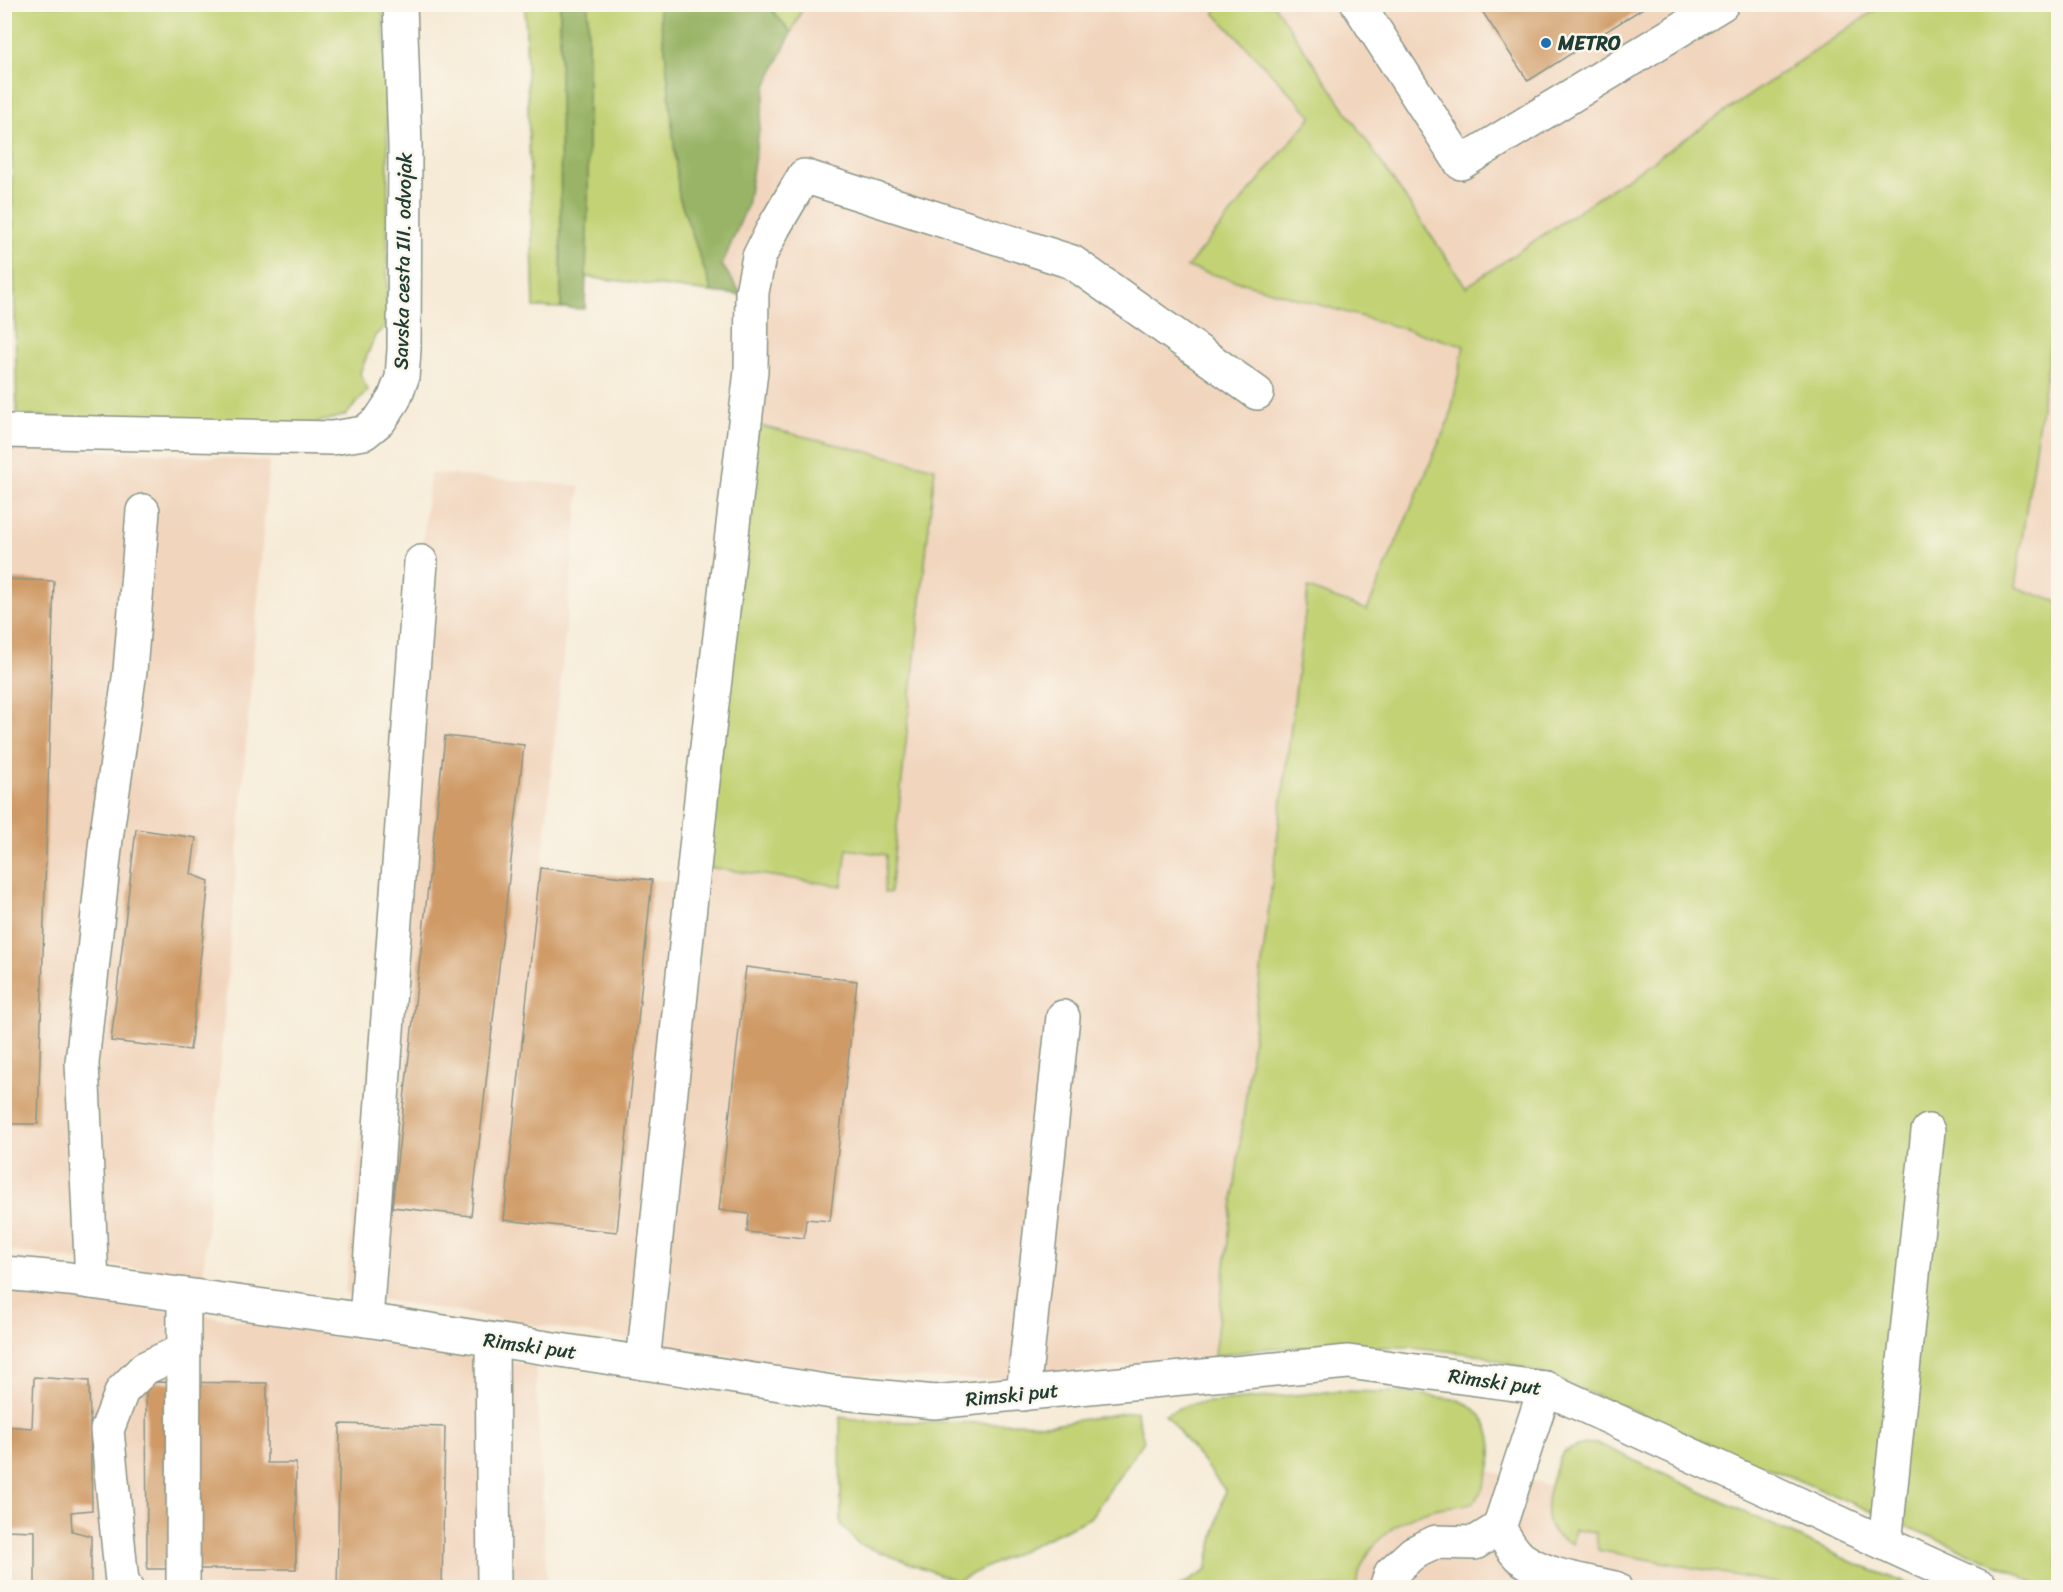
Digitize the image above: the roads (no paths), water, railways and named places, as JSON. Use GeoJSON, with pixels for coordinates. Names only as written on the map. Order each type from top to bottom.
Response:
{"type":"FeatureCollection","features":[{"type":"Feature","properties":{"kind":"street","name":"Savska cesta III. odvojak"},"geometry":{"type":"LineString","coordinates":[[4,431],[332,438],[364,433],[381,420],[394,399],[402,378],[404,350],[405,146],[400,4]]}},
{"type":"Feature","properties":{"kind":"street"},"geometry":{"type":"LineString","coordinates":[[1358,4],[1461,163],[1722,4]]}},
{"type":"Feature","properties":{"kind":"street"},"geometry":{"type":"LineString","coordinates":[[643,1363],[702,790],[751,371],[752,292],[759,258],[804,176],[1072,262],[1257,393]]}},
{"type":"Feature","properties":{"kind":"street"},"geometry":{"type":"LineString","coordinates":[[92,1282],[82,1063],[106,839],[130,671],[143,511]]}},
{"type":"Feature","properties":{"kind":"street"},"geometry":{"type":"LineString","coordinates":[[366,1320],[421,562]]}},
{"type":"Feature","properties":{"kind":"street"},"geometry":{"type":"LineString","coordinates":[[1023,1394],[1063,1017]]}},
{"type":"Feature","properties":{"kind":"street"},"geometry":{"type":"LineString","coordinates":[[1885,1543],[1928,1131]]}},
{"type":"Feature","properties":{"kind":"street","name":"Rimski put"},"geometry":{"type":"LineString","coordinates":[[4,1273],[92,1282],[366,1320],[832,1392],[935,1402],[1348,1362],[1545,1388],[1982,1587]]}},
{"type":"Feature","properties":{"kind":"street"},"geometry":{"type":"LineString","coordinates":[[183,1587],[184,1295]]}},
{"type":"Feature","properties":{"kind":"street"},"geometry":{"type":"LineString","coordinates":[[492,1341],[495,1587]]}},
{"type":"Feature","properties":{"kind":"street"},"geometry":{"type":"LineString","coordinates":[[126,1587],[122,1582],[107,1430],[122,1391],[145,1368],[184,1350]]}},
{"type":"Feature","properties":{"kind":"street"},"geometry":{"type":"LineString","coordinates":[[1386,1587],[1391,1573],[1413,1553],[1436,1542],[1475,1543],[1499,1528],[1545,1388]]}},
{"type":"Feature","properties":{"kind":"street"},"geometry":{"type":"LineString","coordinates":[[1499,1528],[1520,1557],[1534,1566],[1546,1571],[1616,1587]]}},
{"type":"Feature","properties":{"kind":"place","name":"METRO"},"geometry":{"type":"Point","coordinates":[1546,43]}}]}
